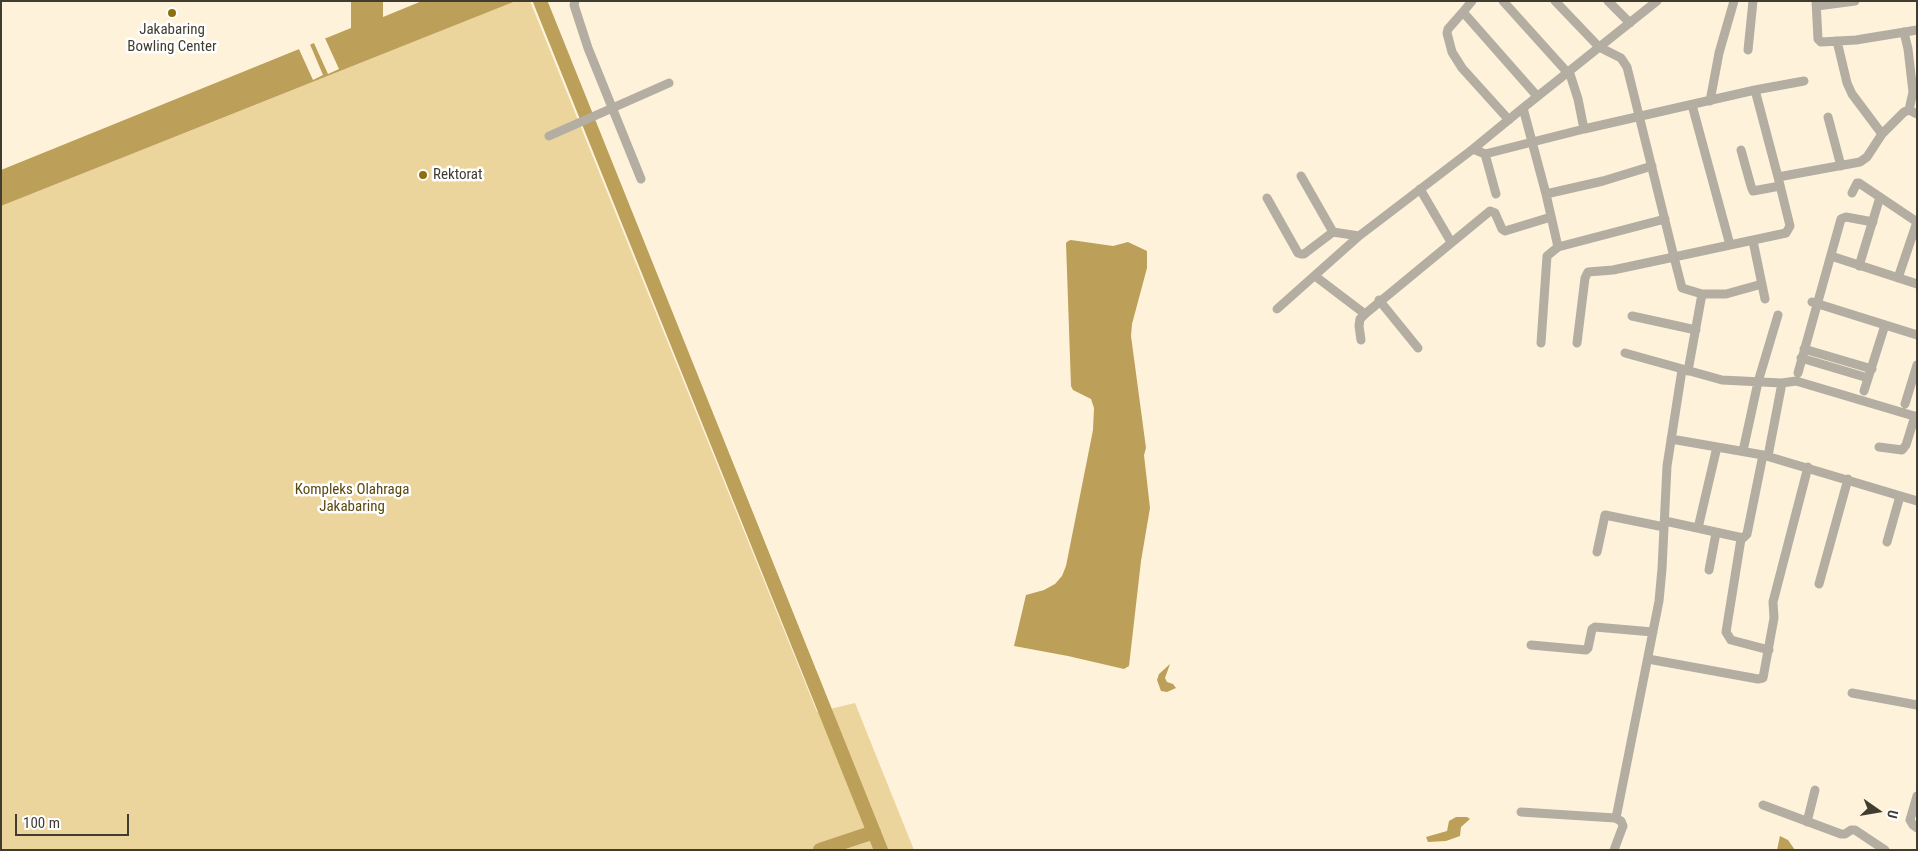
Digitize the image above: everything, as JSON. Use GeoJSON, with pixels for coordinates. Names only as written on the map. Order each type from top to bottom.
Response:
{"type":"FeatureCollection","features":[{"type":"Feature","properties":{"kind":"street"},"geometry":{"type":"LineString","coordinates":[[575,1],[574,5],[588,48],[641,179]]}},
{"type":"Feature","properties":{"kind":"street"},"geometry":{"type":"LineString","coordinates":[[1472,1],[1448,29],[1447,33],[1452,52],[1462,68],[1509,120]]}},
{"type":"Feature","properties":{"kind":"street"},"geometry":{"type":"LineString","coordinates":[[1503,1],[1568,72],[1578,99],[1584,129]]}},
{"type":"Feature","properties":{"kind":"street"},"geometry":{"type":"LineString","coordinates":[[1556,1],[1598,47],[1616,55],[1624,62],[1640,117],[1682,288],[1702,294],[1726,294],[1762,284]]}},
{"type":"Feature","properties":{"kind":"street"},"geometry":{"type":"LineString","coordinates":[[1608,1],[1630,23]]}},
{"type":"Feature","properties":{"kind":"street"},"geometry":{"type":"LineString","coordinates":[[1277,309],[1359,236],[1473,149],[1657,1]]}},
{"type":"Feature","properties":{"kind":"street"},"geometry":{"type":"LineString","coordinates":[[1710,101],[1719,53],[1734,1]]}},
{"type":"Feature","properties":{"kind":"street"},"geometry":{"type":"LineString","coordinates":[[1748,50],[1753,1]]}},
{"type":"Feature","properties":{"kind":"street"},"geometry":{"type":"LineString","coordinates":[[1855,1],[1816,4],[1819,42],[1856,40],[1917,30]]}},
{"type":"Feature","properties":{"kind":"street"},"geometry":{"type":"LineString","coordinates":[[1463,12],[1537,96]]}},
{"type":"Feature","properties":{"kind":"street"},"geometry":{"type":"LineString","coordinates":[[1741,150],[1752,190],[1756,192],[1780,182],[1864,160],[1882,134],[1904,112],[1913,112],[1914,68],[1904,32]]}},
{"type":"Feature","properties":{"kind":"street"},"geometry":{"type":"LineString","coordinates":[[1837,41],[1847,83],[1852,94],[1882,134]]}},
{"type":"Feature","properties":{"kind":"street"},"geometry":{"type":"LineString","coordinates":[[1473,149],[1486,154],[1584,129],[1755,90],[1804,81]]}},
{"type":"Feature","properties":{"kind":"street"},"geometry":{"type":"LineString","coordinates":[[549,136],[669,83]]}},
{"type":"Feature","properties":{"kind":"street"},"geometry":{"type":"LineString","coordinates":[[1577,342],[1585,278],[1588,272],[1613,270],[1753,241],[1783,234],[1789,229],[1780,182],[1755,90]]}},
{"type":"Feature","properties":{"kind":"street"},"geometry":{"type":"LineString","coordinates":[[1692,105],[1730,245]]}},
{"type":"Feature","properties":{"kind":"street"},"geometry":{"type":"LineString","coordinates":[[1523,108],[1558,247]]}},
{"type":"Feature","properties":{"kind":"street"},"geometry":{"type":"LineString","coordinates":[[1828,117],[1841,166]]}},
{"type":"Feature","properties":{"kind":"street"},"geometry":{"type":"LineString","coordinates":[[1486,154],[1496,194]]}},
{"type":"Feature","properties":{"kind":"street"},"geometry":{"type":"LineString","coordinates":[[1546,194],[1652,166]]}},
{"type":"Feature","properties":{"kind":"street"},"geometry":{"type":"LineString","coordinates":[[1301,176],[1333,232]]}},
{"type":"Feature","properties":{"kind":"street"},"geometry":{"type":"LineString","coordinates":[[1852,193],[1856,183],[1859,183],[1917,222],[1898,278]]}},
{"type":"Feature","properties":{"kind":"street"},"geometry":{"type":"LineString","coordinates":[[1420,189],[1451,242]]}},
{"type":"Feature","properties":{"kind":"street"},"geometry":{"type":"LineString","coordinates":[[1859,266],[1880,197]]}},
{"type":"Feature","properties":{"kind":"street"},"geometry":{"type":"LineString","coordinates":[[1267,198],[1298,253],[1304,254],[1333,232],[1359,236]]}},
{"type":"Feature","properties":{"kind":"street"},"geometry":{"type":"LineString","coordinates":[[1361,340],[1358,326],[1360,319],[1379,300],[1490,210],[1495,213],[1502,229],[1505,231],[1551,217]]}},
{"type":"Feature","properties":{"kind":"street"},"geometry":{"type":"LineString","coordinates":[[1798,373],[1815,302],[1842,218],[1846,217],[1872,222]]}},
{"type":"Feature","properties":{"kind":"street"},"geometry":{"type":"LineString","coordinates":[[1541,343],[1547,256],[1558,247],[1665,218]]}},
{"type":"Feature","properties":{"kind":"street"},"geometry":{"type":"LineString","coordinates":[[1753,241],[1765,299]]}},
{"type":"Feature","properties":{"kind":"street"},"geometry":{"type":"LineString","coordinates":[[1831,256],[1917,284]]}},
{"type":"Feature","properties":{"kind":"street"},"geometry":{"type":"LineString","coordinates":[[1315,276],[1365,314]]}},
{"type":"Feature","properties":{"kind":"street"},"geometry":{"type":"LineString","coordinates":[[1616,818],[1653,632],[1662,569],[1667,466],[1702,294]]}},
{"type":"Feature","properties":{"kind":"street"},"geometry":{"type":"LineString","coordinates":[[1379,300],[1418,348]]}},
{"type":"Feature","properties":{"kind":"street"},"geometry":{"type":"LineString","coordinates":[[1815,302],[1917,334]]}},
{"type":"Feature","properties":{"kind":"street"},"geometry":{"type":"LineString","coordinates":[[1743,452],[1758,382],[1778,315]]}},
{"type":"Feature","properties":{"kind":"street"},"geometry":{"type":"LineString","coordinates":[[1632,316],[1696,330]]}},
{"type":"Feature","properties":{"kind":"street"},"geometry":{"type":"LineString","coordinates":[[1864,391],[1885,325]]}},
{"type":"Feature","properties":{"kind":"street"},"geometry":{"type":"LineString","coordinates":[[1625,353],[1722,380],[1782,383],[1796,381],[1916,417],[1906,445],[1902,450],[1879,447]]}},
{"type":"Feature","properties":{"kind":"street"},"geometry":{"type":"LineString","coordinates":[[1803,354],[1872,369]]}},
{"type":"Feature","properties":{"kind":"street"},"geometry":{"type":"LineString","coordinates":[[1803,354],[1868,378]]}},
{"type":"Feature","properties":{"kind":"street"},"geometry":{"type":"LineString","coordinates":[[1905,404],[1914,387],[1917,364]]}},
{"type":"Feature","properties":{"kind":"street"},"geometry":{"type":"LineString","coordinates":[[1769,650],[1731,640],[1726,632],[1741,539],[1747,534],[1782,383]]}},
{"type":"Feature","properties":{"kind":"street"},"geometry":{"type":"LineString","coordinates":[[1672,439],[1765,456],[1808,467],[1917,502]]}},
{"type":"Feature","properties":{"kind":"street"},"geometry":{"type":"LineString","coordinates":[[1698,528],[1717,447]]}},
{"type":"Feature","properties":{"kind":"street"},"geometry":{"type":"LineString","coordinates":[[1648,659],[1761,680],[1764,675],[1774,618],[1773,602],[1808,467]]}},
{"type":"Feature","properties":{"kind":"street"},"geometry":{"type":"LineString","coordinates":[[1819,584],[1848,480]]}},
{"type":"Feature","properties":{"kind":"street"},"geometry":{"type":"LineString","coordinates":[[1887,542],[1900,496]]}},
{"type":"Feature","properties":{"kind":"street"},"geometry":{"type":"LineString","coordinates":[[1597,552],[1605,515],[1698,528],[1741,539]]}},
{"type":"Feature","properties":{"kind":"street"},"geometry":{"type":"LineString","coordinates":[[1709,570],[1716,533]]}},
{"type":"Feature","properties":{"kind":"street"},"geometry":{"type":"LineString","coordinates":[[1531,645],[1586,650],[1592,629],[1595,627],[1653,632]]}},
{"type":"Feature","properties":{"kind":"street"},"geometry":{"type":"LineString","coordinates":[[1852,693],[1917,704]]}},
{"type":"Feature","properties":{"kind":"street"},"geometry":{"type":"LineString","coordinates":[[1807,822],[1815,790]]}},
{"type":"Feature","properties":{"kind":"street"},"geometry":{"type":"LineString","coordinates":[[1917,796],[1910,820],[1917,828]]}},
{"type":"Feature","properties":{"kind":"street"},"geometry":{"type":"LineString","coordinates":[[1764,805],[1841,834],[1854,830],[1885,850]]}},
{"type":"Feature","properties":{"kind":"street"},"geometry":{"type":"LineString","coordinates":[[1521,812],[1616,818],[1624,824],[1614,850]]}},
{"type":"Feature","properties":{"kind":"green space","name":"Kompleks Olahraga Jakabaring"},"geometry":{"type":"Polygon","coordinates":[[[516,1],[530,1],[817,712],[855,703],[914,850],[1,850],[1,206],[516,1]]]}},
{"type":"Feature","properties":{"kind":"shaded area"},"geometry":{"type":"Polygon","coordinates":[[[351,1],[383,1],[383,17],[422,1],[516,1],[1,206],[1,170],[351,28],[351,1]]]}},
{"type":"Feature","properties":{"kind":"shaded area"},"geometry":{"type":"Polygon","coordinates":[[[1071,240],[1113,246],[1128,242],[1147,251],[1147,268],[1132,324],[1131,336],[1146,448],[1144,455],[1150,508],[1141,561],[1129,666],[1124,669],[1014,646],[1026,595],[1044,590],[1055,584],[1062,576],[1066,566],[1093,430],[1094,408],[1091,399],[1073,390],[1071,386],[1066,243],[1071,240]]]}},
{"type":"Feature","properties":{"kind":"shaded area"},"geometry":{"type":"Polygon","coordinates":[[[1170,664],[1165,678],[1167,682],[1173,684],[1176,688],[1167,692],[1161,691],[1157,680],[1159,674],[1170,664]]]}},
{"type":"Feature","properties":{"kind":"shaded area"},"geometry":{"type":"Polygon","coordinates":[[[1456,817],[1467,817],[1470,819],[1461,827],[1460,836],[1446,841],[1428,842],[1426,837],[1447,831],[1449,821],[1456,817]]]}},
{"type":"Feature","properties":{"kind":"shaded area"},"geometry":{"type":"Polygon","coordinates":[[[1780,836],[1788,840],[1795,850],[1777,850],[1780,836]]]}},
{"type":"Feature","properties":{"kind":"pier"},"geometry":{"type":"Polygon","coordinates":[[[324,36],[339,69],[328,74],[313,41],[324,36]]]}},
{"type":"Feature","properties":{"kind":"pier"},"geometry":{"type":"Polygon","coordinates":[[[309,42],[323,75],[313,80],[298,47],[309,42]]]}},
{"type":"Feature","properties":{"kind":"waterway"},"geometry":{"type":"LineString","coordinates":[[540,1],[881,850]]}},
{"type":"Feature","properties":{"kind":"waterway"},"geometry":{"type":"LineString","coordinates":[[820,850],[874,832]]}},
{"type":"Feature","properties":{"kind":"place","name":"Jakabaring Bowling Center"},"geometry":{"type":"Point","coordinates":[172,13]}},
{"type":"Feature","properties":{"kind":"place","name":"Rektorat"},"geometry":{"type":"Point","coordinates":[423,175]}}]}
